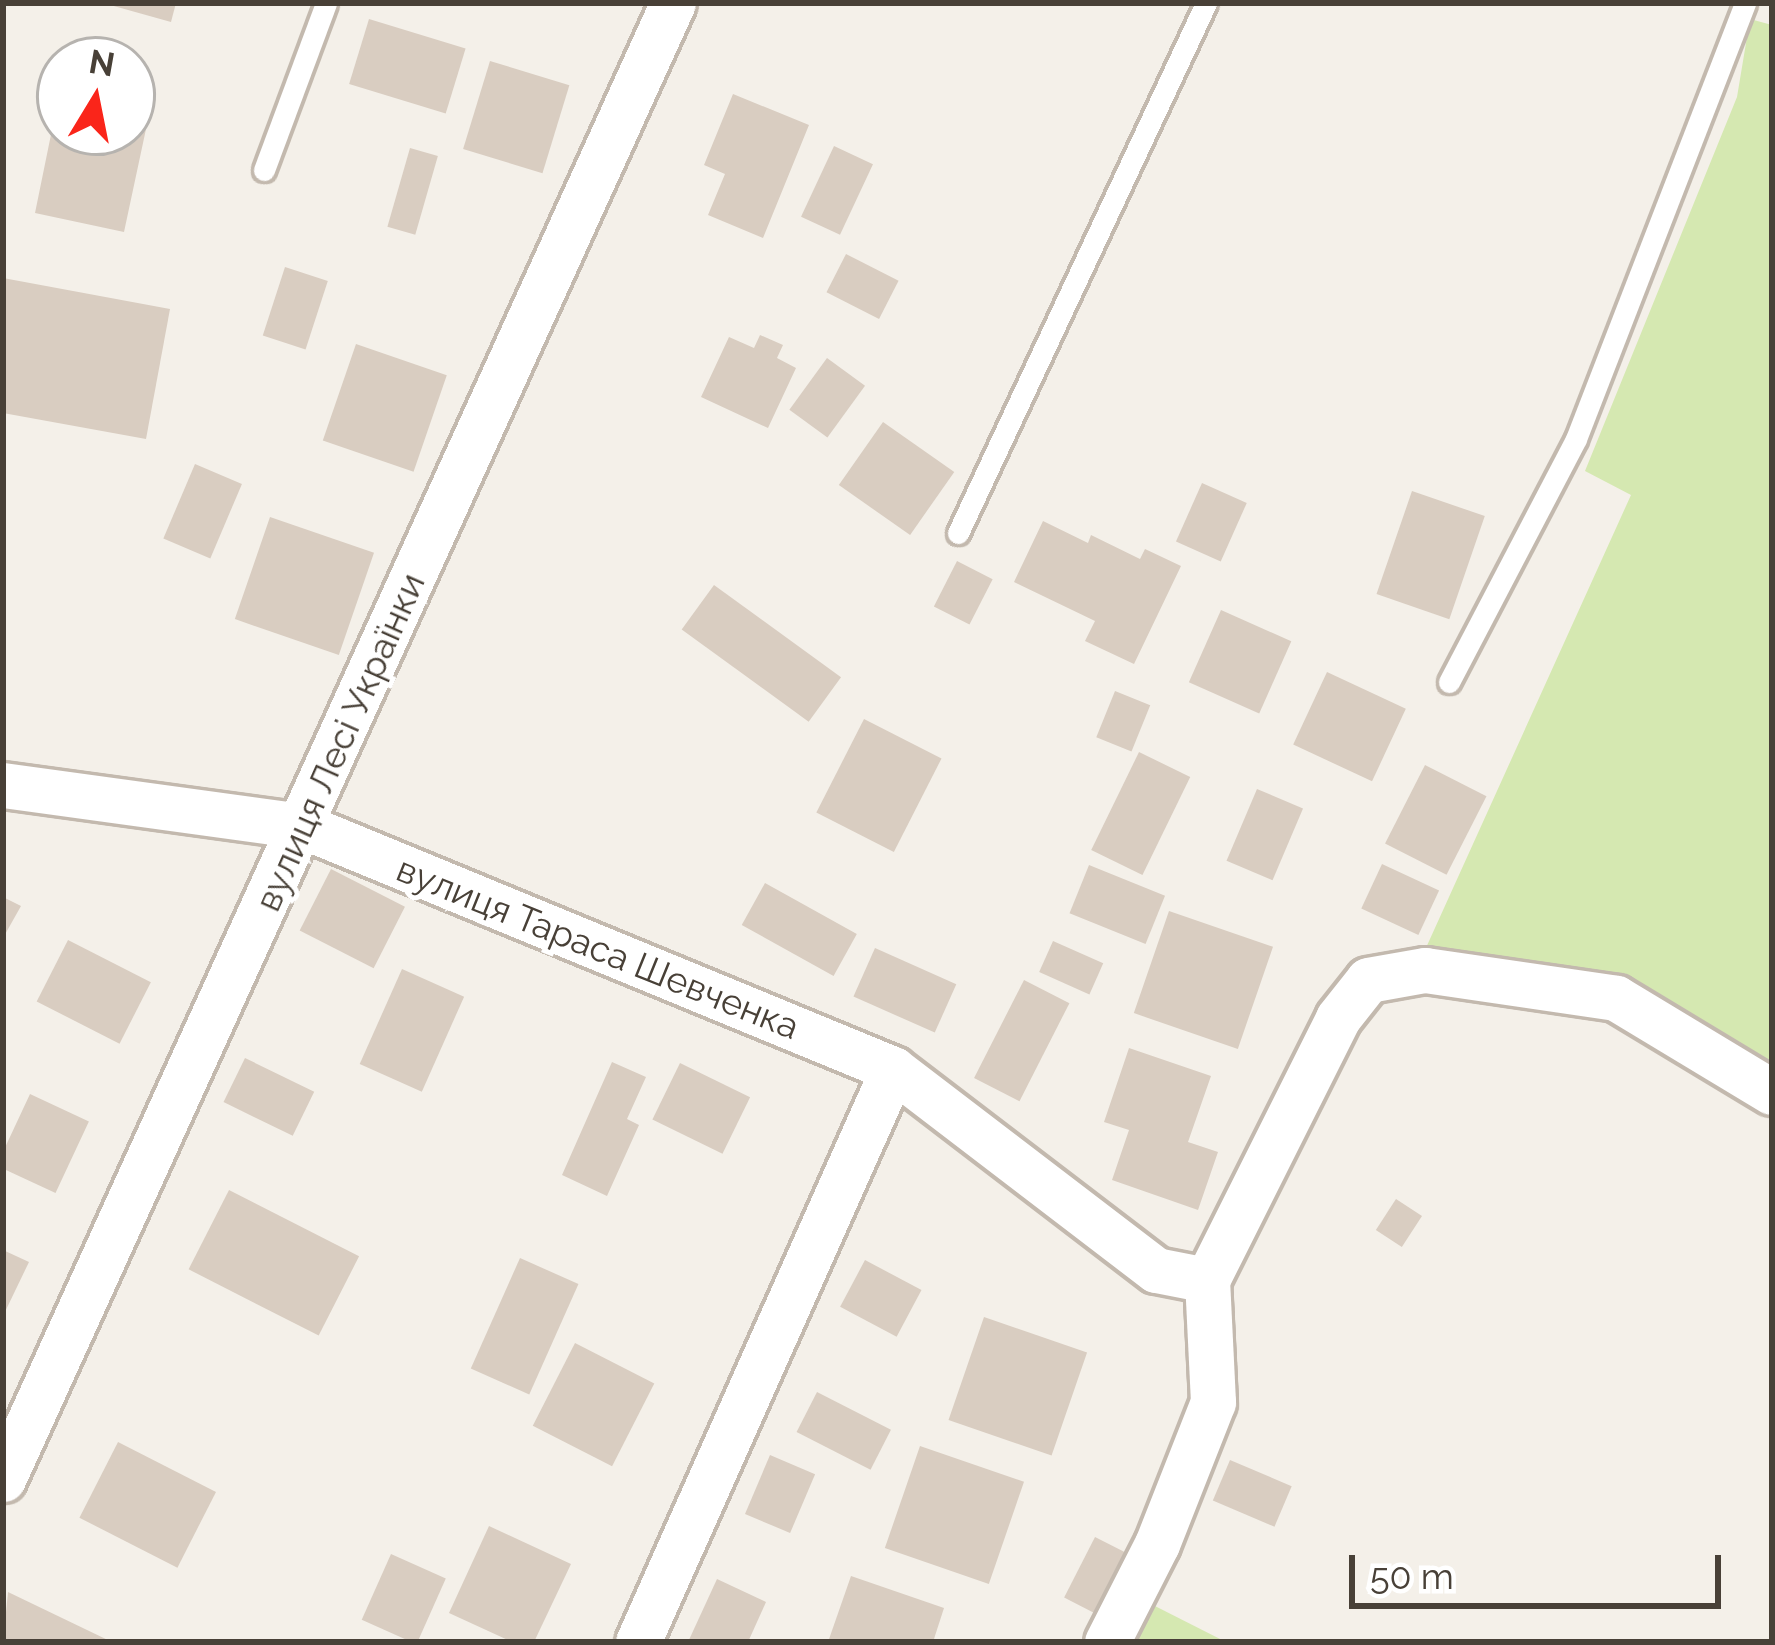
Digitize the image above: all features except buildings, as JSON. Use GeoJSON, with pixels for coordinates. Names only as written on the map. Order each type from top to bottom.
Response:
{"type":"FeatureCollection","features":[{"type":"Feature","properties":{"kind":"street","name":"вулиця Лесі Українки"},"geometry":{"type":"LineString","coordinates":[[3,1479],[673,3]]}},
{"type":"Feature","properties":{"kind":"street","name":"вулиця Тараса Шевченка"},"geometry":{"type":"LineString","coordinates":[[3,785],[303,826],[892,1069],[1156,1270],[1207,1280]]}},
{"type":"Feature","properties":{"kind":"street"},"geometry":{"type":"LineString","coordinates":[[1107,1642],[1157,1544],[1213,1402],[1207,1280],[1338,1018],[1368,980],[1426,970],[1616,998],[1772,1092]]}},
{"type":"Feature","properties":{"kind":"street"},"geometry":{"type":"LineString","coordinates":[[638,1642],[892,1069]]}},
{"type":"Feature","properties":{"kind":"lane"},"geometry":{"type":"LineString","coordinates":[[264,170],[326,3]]}},
{"type":"Feature","properties":{"kind":"lane"},"geometry":{"type":"LineString","coordinates":[[958,533],[1206,3]]}},
{"type":"Feature","properties":{"kind":"lane"},"geometry":{"type":"LineString","coordinates":[[1448,682],[1576,439],[1745,3]]}},
{"type":"Feature","properties":{"kind":"green space"},"geometry":{"type":"Polygon","coordinates":[[[1750,19],[1772,25],[1772,1068],[1630,986],[1425,950],[1631,495],[1585,471],[1737,97],[1750,19]]]}},
{"type":"Feature","properties":{"kind":"green space"},"geometry":{"type":"Polygon","coordinates":[[[1149,1603],[1226,1642],[1130,1642],[1149,1603]]]}}]}
